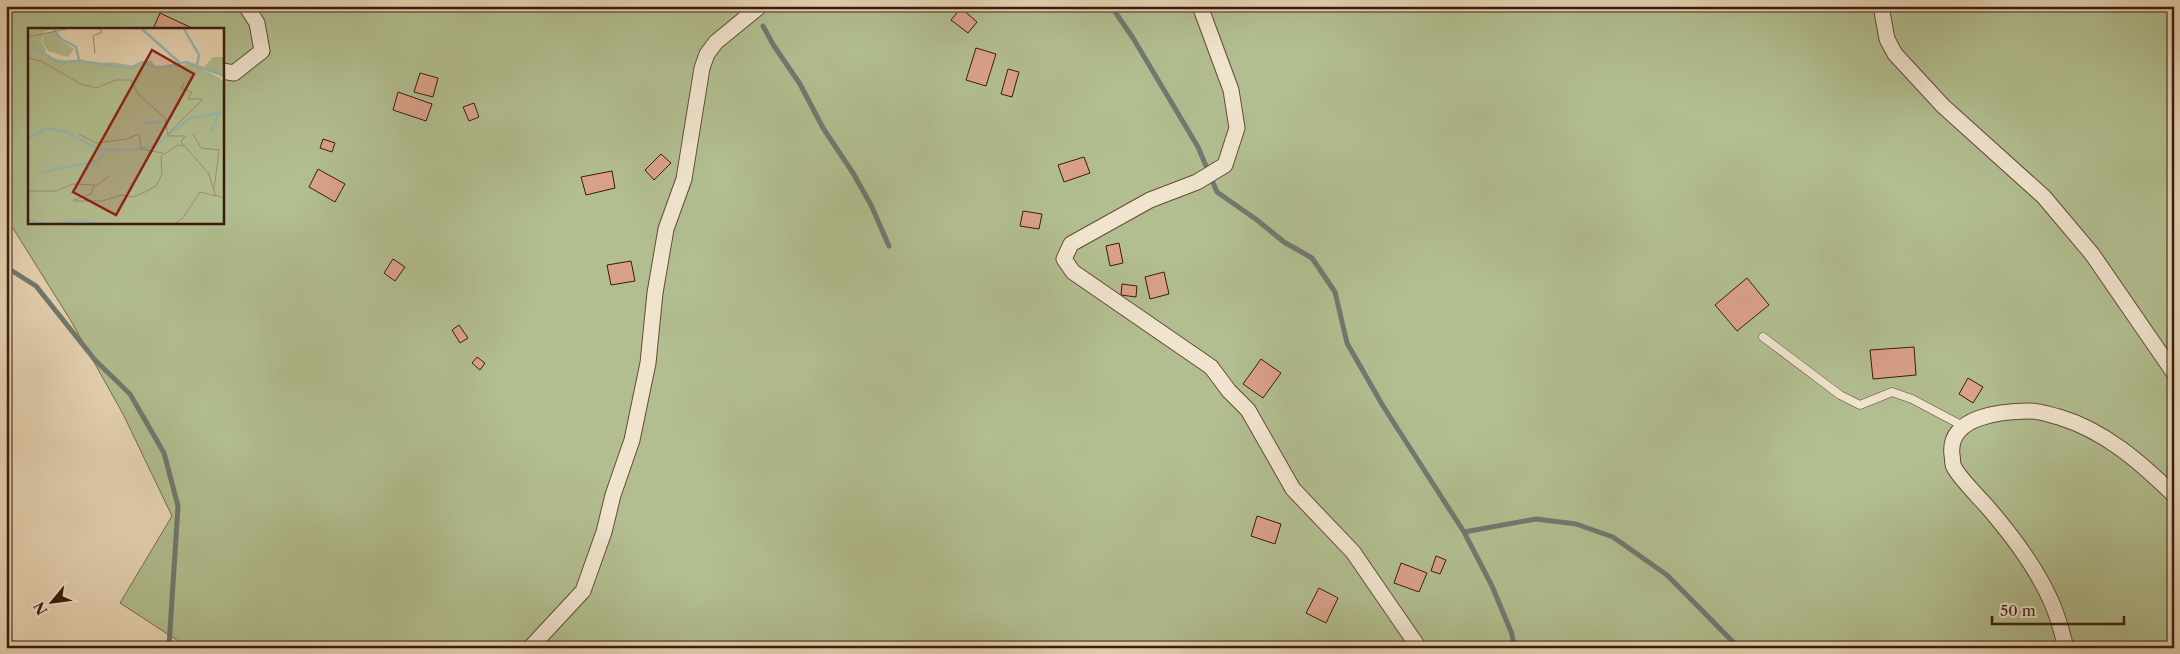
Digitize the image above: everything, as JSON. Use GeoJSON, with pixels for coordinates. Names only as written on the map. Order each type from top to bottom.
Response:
{"type":"FeatureCollection","features":[{"type":"Feature","properties":{"kind":"street"},"geometry":{"type":"LineString","coordinates":[[224,71],[234,73],[262,51],[257,23],[246,6]]}},
{"type":"Feature","properties":{"kind":"street"},"geometry":{"type":"LineString","coordinates":[[530,648],[583,591],[604,532],[613,495],[632,440],[648,363],[655,293],[666,229],[684,179],[702,68],[707,54],[716,42],[760,6]]}},
{"type":"Feature","properties":{"kind":"street"},"geometry":{"type":"LineString","coordinates":[[1200,6],[1231,90],[1236,128],[1225,165],[1197,182],[1150,200],[1071,244],[1064,259],[1072,272],[1211,367],[1229,391],[1248,410],[1293,489],[1353,552],[1419,648]]}},
{"type":"Feature","properties":{"kind":"street"},"geometry":{"type":"LineString","coordinates":[[1881,6],[1887,39],[1895,54],[1943,106],[2044,197],[2092,254],[2174,373]]}},
{"type":"Feature","properties":{"kind":"street"},"geometry":{"type":"LineString","coordinates":[[2066,648],[2052,601],[2036,573],[1991,511],[1954,467],[1951,448],[1963,426],[1976,419],[2007,412],[2031,411],[2086,426],[2103,435],[2120,448],[2174,495]]}},
{"type":"Feature","properties":{"kind":"lane"},"geometry":{"type":"LineString","coordinates":[[1763,338],[1840,395],[1860,405],[1892,392],[1912,399],[1963,426]]}},
{"type":"Feature","properties":{"kind":"green space"},"geometry":{"type":"Polygon","coordinates":[[[6,6],[2174,6],[2174,648],[189,648],[120,603],[172,516],[123,414],[71,321],[11,225],[6,221],[6,6]]]}},
{"type":"Feature","properties":{"kind":"building"},"geometry":{"type":"Polygon","coordinates":[[[961,8],[977,22],[968,33],[951,20],[961,8]]]}},
{"type":"Feature","properties":{"kind":"building"},"geometry":{"type":"Polygon","coordinates":[[[160,13],[192,28],[153,28],[160,13]]]}},
{"type":"Feature","properties":{"kind":"building"},"geometry":{"type":"Polygon","coordinates":[[[976,48],[996,54],[986,86],[966,80],[976,48]]]}},
{"type":"Feature","properties":{"kind":"building"},"geometry":{"type":"Polygon","coordinates":[[[1008,69],[1019,72],[1012,97],[1001,94],[1008,69]]]}},
{"type":"Feature","properties":{"kind":"building"},"geometry":{"type":"Polygon","coordinates":[[[420,73],[438,78],[433,97],[414,92],[420,73]]]}},
{"type":"Feature","properties":{"kind":"building"},"geometry":{"type":"Polygon","coordinates":[[[398,92],[432,104],[426,121],[393,110],[398,92]]]}},
{"type":"Feature","properties":{"kind":"building"},"geometry":{"type":"Polygon","coordinates":[[[474,103],[479,117],[469,121],[463,107],[474,103]]]}},
{"type":"Feature","properties":{"kind":"building"},"geometry":{"type":"Polygon","coordinates":[[[323,139],[335,143],[332,152],[320,148],[323,139]]]}},
{"type":"Feature","properties":{"kind":"building"},"geometry":{"type":"Polygon","coordinates":[[[661,154],[671,163],[654,180],[645,170],[661,154]]]}},
{"type":"Feature","properties":{"kind":"building"},"geometry":{"type":"Polygon","coordinates":[[[1084,157],[1090,173],[1064,182],[1058,165],[1084,157]]]}},
{"type":"Feature","properties":{"kind":"building"},"geometry":{"type":"Polygon","coordinates":[[[318,169],[345,184],[335,202],[309,187],[318,169]]]}},
{"type":"Feature","properties":{"kind":"building"},"geometry":{"type":"Polygon","coordinates":[[[612,171],[615,188],[586,195],[581,177],[612,171]]]}},
{"type":"Feature","properties":{"kind":"building"},"geometry":{"type":"Polygon","coordinates":[[[1023,211],[1042,214],[1039,229],[1020,226],[1023,211]]]}},
{"type":"Feature","properties":{"kind":"building"},"geometry":{"type":"Polygon","coordinates":[[[1119,243],[1123,263],[1110,266],[1106,246],[1119,243]]]}},
{"type":"Feature","properties":{"kind":"building"},"geometry":{"type":"Polygon","coordinates":[[[393,259],[405,267],[395,281],[384,273],[393,259]]]}},
{"type":"Feature","properties":{"kind":"building"},"geometry":{"type":"Polygon","coordinates":[[[631,261],[635,281],[611,285],[607,265],[631,261]]]}},
{"type":"Feature","properties":{"kind":"building"},"geometry":{"type":"Polygon","coordinates":[[[1164,272],[1169,294],[1150,299],[1145,277],[1164,272]]]}},
{"type":"Feature","properties":{"kind":"building"},"geometry":{"type":"Polygon","coordinates":[[[1747,278],[1769,305],[1737,331],[1715,305],[1747,278]]]}},
{"type":"Feature","properties":{"kind":"building"},"geometry":{"type":"Polygon","coordinates":[[[1122,284],[1137,286],[1136,297],[1121,295],[1122,284]]]}},
{"type":"Feature","properties":{"kind":"building"},"geometry":{"type":"Polygon","coordinates":[[[459,325],[468,338],[460,343],[452,330],[459,325]]]}},
{"type":"Feature","properties":{"kind":"building"},"geometry":{"type":"Polygon","coordinates":[[[1914,347],[1916,375],[1873,379],[1870,350],[1914,347]]]}},
{"type":"Feature","properties":{"kind":"building"},"geometry":{"type":"Polygon","coordinates":[[[477,357],[485,363],[480,370],[472,363],[477,357]]]}},
{"type":"Feature","properties":{"kind":"building"},"geometry":{"type":"Polygon","coordinates":[[[1261,359],[1281,373],[1263,398],[1243,384],[1261,359]]]}},
{"type":"Feature","properties":{"kind":"building"},"geometry":{"type":"Polygon","coordinates":[[[1968,378],[1983,387],[1973,403],[1959,394],[1968,378]]]}},
{"type":"Feature","properties":{"kind":"building"},"geometry":{"type":"Polygon","coordinates":[[[1257,516],[1281,524],[1275,544],[1251,536],[1257,516]]]}},
{"type":"Feature","properties":{"kind":"building"},"geometry":{"type":"Polygon","coordinates":[[[1436,556],[1446,560],[1440,574],[1431,571],[1436,556]]]}},
{"type":"Feature","properties":{"kind":"building"},"geometry":{"type":"Polygon","coordinates":[[[1401,563],[1427,573],[1419,592],[1394,583],[1401,563]]]}},
{"type":"Feature","properties":{"kind":"building"},"geometry":{"type":"Polygon","coordinates":[[[1319,588],[1338,598],[1326,623],[1306,613],[1319,588]]]}},
{"type":"Feature","properties":{"kind":"waterway"},"geometry":{"type":"LineString","coordinates":[[1111,6],[1133,38],[1198,147],[1217,192],[1284,242],[1312,258],[1335,292],[1347,343],[1383,406],[1464,532],[1492,586],[1512,634],[1514,648]]}},
{"type":"Feature","properties":{"kind":"waterway"},"geometry":{"type":"LineString","coordinates":[[763,26],[800,84],[823,128],[853,173],[871,205],[889,246]]}},
{"type":"Feature","properties":{"kind":"waterway"},"geometry":{"type":"LineString","coordinates":[[6,267],[36,286],[95,360],[130,394],[164,453],[178,506],[170,648]]}},
{"type":"Feature","properties":{"kind":"waterway"},"geometry":{"type":"LineString","coordinates":[[1464,532],[1536,519],[1576,524],[1613,537],[1667,575],[1739,648]]}}]}
